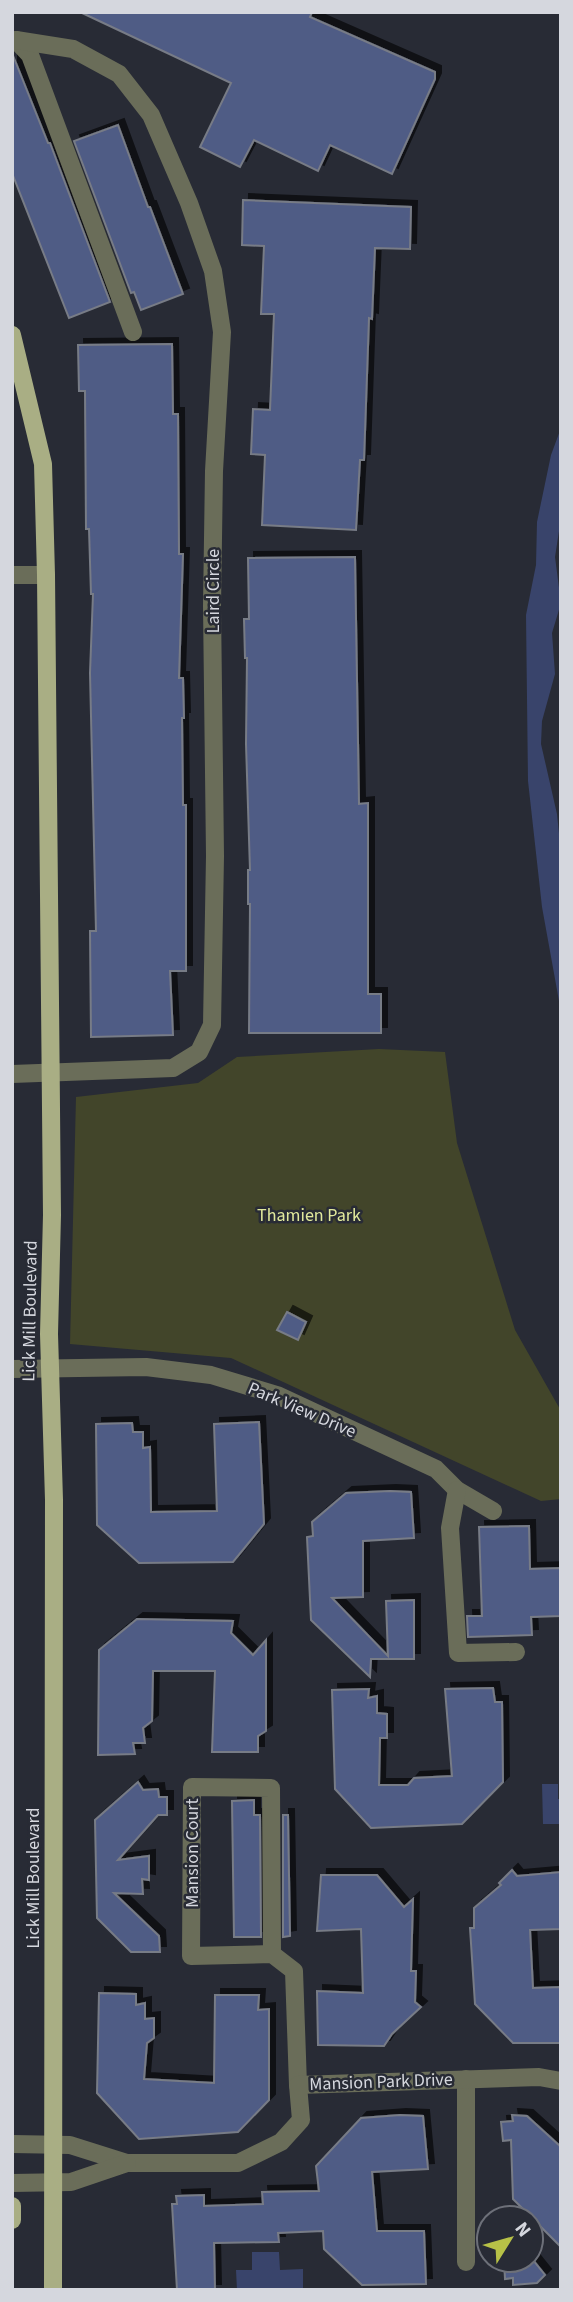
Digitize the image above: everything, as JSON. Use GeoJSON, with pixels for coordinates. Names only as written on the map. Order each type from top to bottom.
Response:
{"type":"FeatureCollection","features":[{"type":"Feature","properties":{"kind":"main road","name":"Lick Mill Boulevard"},"geometry":{"type":"LineString","coordinates":[[12,335],[43,464],[46,575],[52,1215],[49,1368],[54,1500],[54,2290]]}},
{"type":"Feature","properties":{"kind":"main road"},"geometry":{"type":"LineString","coordinates":[[12,2206],[12,2220]]}},
{"type":"Feature","properties":{"kind":"street"},"geometry":{"type":"LineString","coordinates":[[14,41],[30,55],[133,332]]}},
{"type":"Feature","properties":{"kind":"street","name":"Laird Circle"},"geometry":{"type":"LineString","coordinates":[[12,1074],[173,1068],[199,1052],[212,1026],[215,856],[212,606],[214,484],[222,332],[213,271],[189,203],[151,115],[119,74],[73,49],[14,41]]}},
{"type":"Feature","properties":{"kind":"street"},"geometry":{"type":"LineString","coordinates":[[12,575],[46,575]]}},
{"type":"Feature","properties":{"kind":"street","name":"Park View Drive"},"geometry":{"type":"LineString","coordinates":[[12,1369],[146,1367],[211,1375],[277,1395],[436,1469],[457,1490],[494,1511]]}},
{"type":"Feature","properties":{"kind":"street"},"geometry":{"type":"LineString","coordinates":[[457,1490],[450,1528],[458,1653],[516,1652]]}},
{"type":"Feature","properties":{"kind":"street","name":"Mansion Court"},"geometry":{"type":"LineString","coordinates":[[192,1787],[271,1788],[272,1954],[191,1956],[192,1787]]}},
{"type":"Feature","properties":{"kind":"street"},"geometry":{"type":"LineString","coordinates":[[272,1954],[294,1971],[298,2085]]}},
{"type":"Feature","properties":{"kind":"street","name":"Mansion Park Drive"},"geometry":{"type":"LineString","coordinates":[[12,2144],[70,2145],[127,2163],[238,2163],[281,2142],[301,2120],[298,2085],[539,2077],[561,2081]]}},
{"type":"Feature","properties":{"kind":"street"},"geometry":{"type":"LineString","coordinates":[[466,2079],[466,2262]]}},
{"type":"Feature","properties":{"kind":"street","name":"Mansion Park Drive"},"geometry":{"type":"LineString","coordinates":[[12,2183],[71,2182],[127,2163]]}},
{"type":"Feature","properties":{"kind":"green space","name":"Thamien Park"},"geometry":{"type":"Polygon","coordinates":[[[379,1049],[445,1052],[457,1143],[515,1330],[561,1411],[561,1499],[541,1501],[231,1358],[70,1344],[76,1097],[198,1083],[237,1057],[379,1049]]]}},
{"type":"Feature","properties":{"kind":"water"},"geometry":{"type":"Polygon","coordinates":[[[561,428],[561,518],[555,557],[561,603],[552,633],[555,674],[542,721],[541,744],[557,814],[561,853],[561,1041],[559,1001],[542,907],[528,781],[526,615],[536,565],[537,522],[551,455],[561,428]]]}},
{"type":"Feature","properties":{"kind":"water"},"geometry":{"type":"Polygon","coordinates":[[[542,1784],[558,1784],[561,1824],[543,1824],[542,1784]]]}},
{"type":"Feature","properties":{"kind":"water"},"geometry":{"type":"Polygon","coordinates":[[[252,2252],[279,2252],[280,2270],[303,2269],[303,2290],[237,2290],[236,2270],[252,2270],[252,2252]]]}},
{"type":"Feature","properties":{"kind":"building"},"geometry":{"type":"Polygon","coordinates":[[[80,12],[312,12],[310,17],[435,72],[435,79],[392,174],[330,145],[318,171],[254,140],[240,167],[200,147],[231,83],[80,12]]]}},
{"type":"Feature","properties":{"kind":"building"},"geometry":{"type":"Polygon","coordinates":[[[12,53],[50,143],[110,302],[69,318],[12,173],[12,53]]]}},
{"type":"Feature","properties":{"kind":"building"},"geometry":{"type":"Polygon","coordinates":[[[118,125],[183,294],[141,310],[134,292],[131,293],[74,141],[118,125]]]}},
{"type":"Feature","properties":{"kind":"building"},"geometry":{"type":"Polygon","coordinates":[[[243,200],[411,207],[410,249],[375,248],[372,319],[369,318],[364,460],[360,460],[356,530],[262,525],[265,455],[251,454],[253,409],[270,410],[274,314],[261,314],[264,246],[242,245],[243,200]]]}},
{"type":"Feature","properties":{"kind":"building"},"geometry":{"type":"Polygon","coordinates":[[[172,344],[173,414],[178,414],[179,554],[183,554],[179,678],[183,678],[184,718],[186,971],[170,971],[173,1035],[91,1037],[90,931],[96,931],[90,673],[93,594],[89,529],[86,529],[85,391],[79,391],[78,345],[172,344]]]}},
{"type":"Feature","properties":{"kind":"building"},"geometry":{"type":"Polygon","coordinates":[[[355,557],[359,804],[368,803],[368,994],[381,994],[381,1033],[249,1033],[250,870],[244,619],[249,619],[248,558],[355,557]]]}},
{"type":"Feature","properties":{"kind":"building"},"geometry":{"type":"Polygon","coordinates":[[[287,1312],[306,1322],[298,1340],[277,1330],[287,1312]]]}},
{"type":"Feature","properties":{"kind":"building"},"geometry":{"type":"Polygon","coordinates":[[[259,1422],[264,1524],[233,1562],[139,1563],[97,1525],[96,1424],[132,1423],[133,1432],[143,1432],[143,1448],[150,1447],[151,1512],[217,1511],[214,1424],[259,1422]]]}},
{"type":"Feature","properties":{"kind":"building"},"geometry":{"type":"Polygon","coordinates":[[[411,1492],[414,1538],[363,1541],[363,1597],[332,1598],[388,1656],[386,1601],[414,1600],[414,1659],[371,1659],[370,1677],[311,1620],[307,1537],[313,1536],[312,1522],[346,1493],[411,1492]]]}},
{"type":"Feature","properties":{"kind":"building"},"geometry":{"type":"Polygon","coordinates":[[[529,1526],[530,1569],[561,1568],[561,1616],[531,1617],[532,1635],[468,1637],[467,1616],[482,1616],[479,1527],[529,1526]]]}},
{"type":"Feature","properties":{"kind":"building"},"geometry":{"type":"Polygon","coordinates":[[[137,1619],[233,1621],[231,1633],[253,1655],[266,1640],[266,1731],[258,1736],[258,1752],[212,1752],[215,1671],[153,1671],[152,1721],[143,1728],[145,1743],[133,1743],[135,1754],[98,1755],[99,1650],[137,1619]]]}},
{"type":"Feature","properties":{"kind":"building"},"geometry":{"type":"Polygon","coordinates":[[[493,1688],[495,1702],[502,1702],[503,1782],[462,1824],[371,1828],[335,1789],[332,1690],[369,1689],[368,1698],[377,1696],[377,1713],[387,1714],[387,1738],[380,1738],[379,1785],[408,1785],[414,1778],[452,1776],[445,1689],[493,1688]]]}},
{"type":"Feature","properties":{"kind":"building"},"geometry":{"type":"Polygon","coordinates":[[[138,1782],[143,1790],[158,1789],[159,1797],[167,1797],[167,1815],[158,1815],[118,1860],[149,1856],[149,1880],[142,1879],[143,1894],[114,1893],[159,1936],[160,1952],[131,1952],[97,1918],[95,1820],[138,1782]]]}},
{"type":"Feature","properties":{"kind":"building"},"geometry":{"type":"Polygon","coordinates":[[[254,1800],[254,1815],[260,1815],[261,1937],[234,1937],[232,1801],[254,1800]]]}},
{"type":"Feature","properties":{"kind":"building"},"geometry":{"type":"Polygon","coordinates":[[[283,1815],[288,1815],[290,1936],[283,1937],[283,1815]]]}},
{"type":"Feature","properties":{"kind":"building"},"geometry":{"type":"Polygon","coordinates":[[[512,1870],[517,1876],[561,1872],[561,1929],[530,1930],[533,1988],[561,1987],[561,2043],[513,2043],[475,2004],[470,1928],[474,1928],[474,1908],[501,1885],[499,1883],[512,1870]]]}},
{"type":"Feature","properties":{"kind":"building"},"geometry":{"type":"Polygon","coordinates":[[[321,1875],[377,1875],[404,1907],[413,1899],[411,1971],[416,1971],[415,2002],[421,2007],[392,2034],[384,2046],[318,2045],[317,1991],[363,1993],[361,1929],[317,1931],[321,1875]]]}},
{"type":"Feature","properties":{"kind":"building"},"geometry":{"type":"Polygon","coordinates":[[[99,1993],[136,1994],[136,2005],[145,2003],[145,2019],[154,2018],[154,2038],[147,2043],[144,2079],[214,2083],[215,1995],[259,1995],[258,2010],[269,2009],[269,2100],[238,2132],[139,2139],[97,2093],[99,1993]]]}},
{"type":"Feature","properties":{"kind":"building"},"geometry":{"type":"Polygon","coordinates":[[[512,2115],[527,2116],[561,2147],[561,2247],[545,2231],[545,2204],[518,2204],[513,2199],[511,2140],[503,2141],[501,2122],[513,2121],[512,2115]]]}},
{"type":"Feature","properties":{"kind":"building"},"geometry":{"type":"Polygon","coordinates":[[[423,2116],[428,2169],[372,2172],[377,2231],[424,2231],[426,2284],[362,2285],[324,2249],[323,2231],[278,2233],[279,2242],[214,2243],[215,2290],[177,2290],[172,2204],[177,2204],[176,2196],[204,2195],[204,2206],[263,2204],[262,2192],[319,2191],[316,2166],[361,2118],[423,2116]]]}},
{"type":"Feature","properties":{"kind":"building"},"geometry":{"type":"Polygon","coordinates":[[[505,2274],[545,2275],[537,2283],[513,2285],[513,2278],[505,2279],[505,2274]]]}}]}
